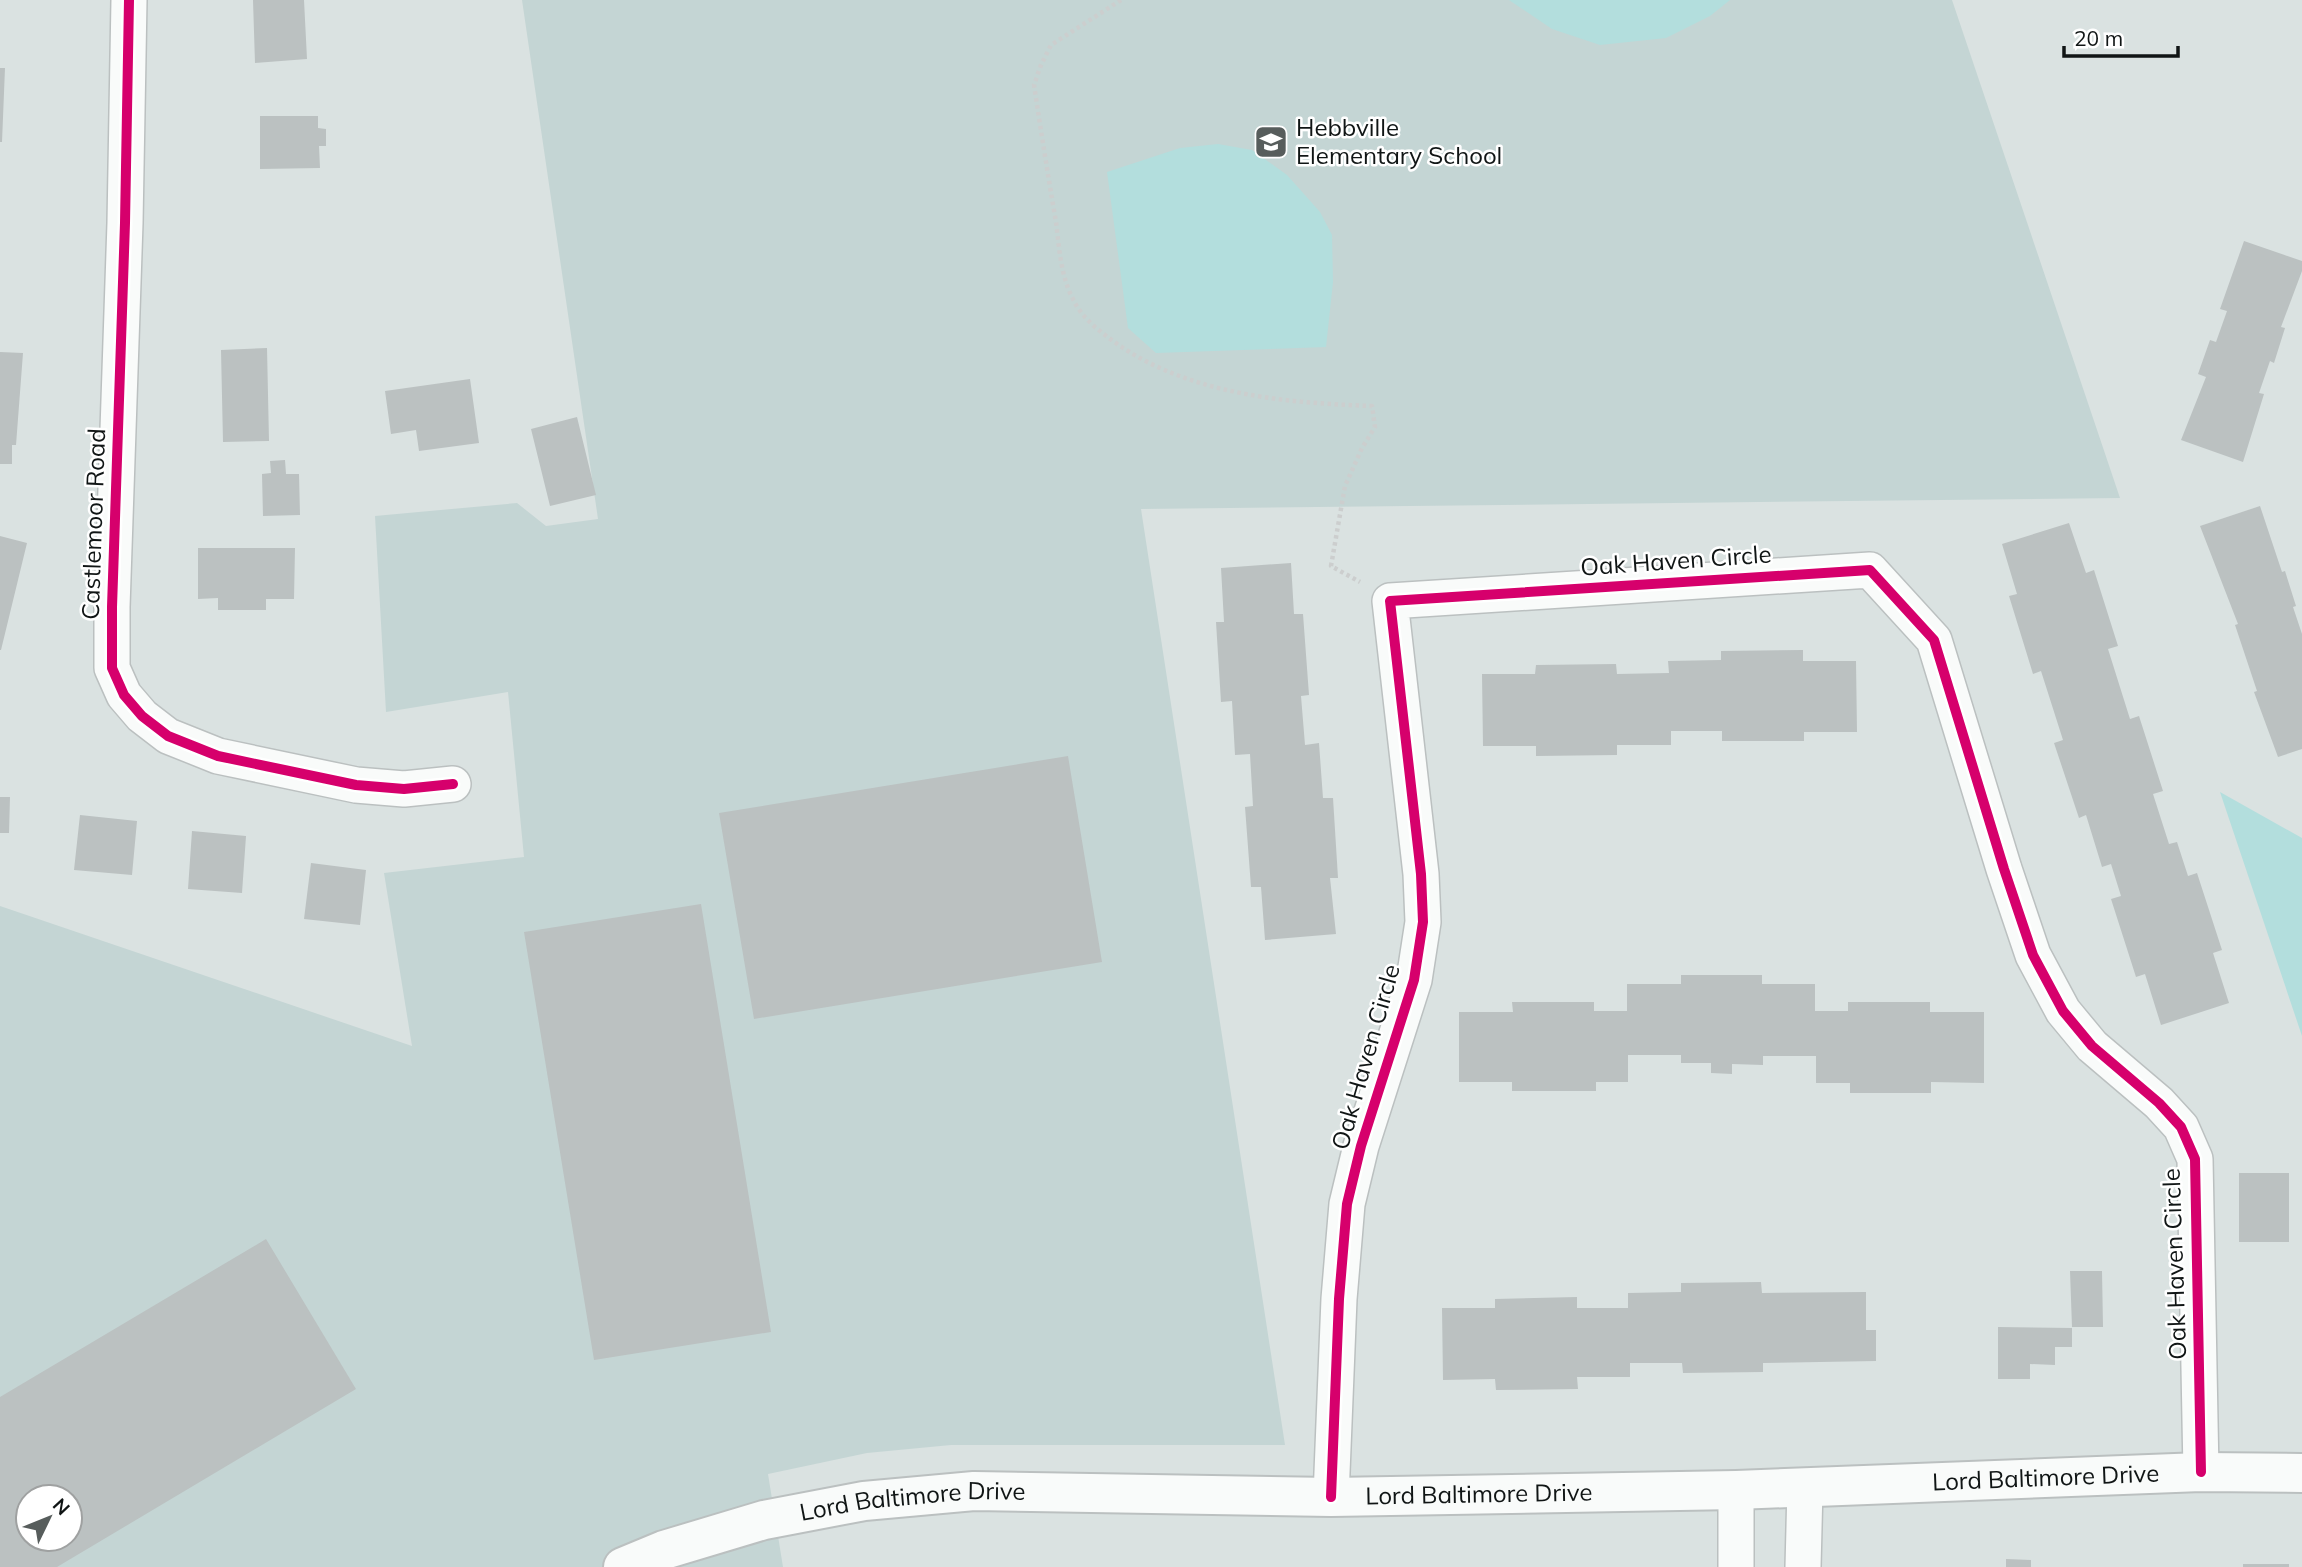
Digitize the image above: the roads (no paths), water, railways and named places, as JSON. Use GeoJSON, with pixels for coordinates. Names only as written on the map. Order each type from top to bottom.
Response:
{"type":"FeatureCollection","features":[{"type":"Feature","properties":{"kind":"main road","name":"Lord Baltimore Drive"},"geometry":{"type":"LineString","coordinates":[[623,1567],[664,1550],[764,1520],[877,1500],[974,1491],[1331,1497],[1736,1490],[2201,1472],[2302,1473]]}},
{"type":"Feature","properties":{"kind":"street","name":"Castlemoor Road"},"geometry":{"type":"LineString","coordinates":[[129,0],[112,668],[124,695],[142,716],[168,736],[218,756],[356,785],[404,789],[453,784]]}},
{"type":"Feature","properties":{"kind":"street","name":"Oak Haven Circle"},"geometry":{"type":"LineString","coordinates":[[1331,1497],[1339,1299],[1347,1204],[1361,1146],[1413,980],[1423,922],[1421,874],[1391,601],[1870,570],[1934,640],[2033,955],[2063,1012],[2092,1046],[2127,1074],[2181,1127],[2195,1159],[2201,1472]]}},
{"type":"Feature","properties":{"kind":"street"},"geometry":{"type":"LineString","coordinates":[[1803,1567],[1805,1488]]}},
{"type":"Feature","properties":{"kind":"street"},"geometry":{"type":"LineString","coordinates":[[1736,1490],[1736,1567]]}},
{"type":"Feature","properties":{"kind":"place","name":"Hebbville Elementary School"},"geometry":{"type":"Point","coordinates":[1271,142]}}]}
